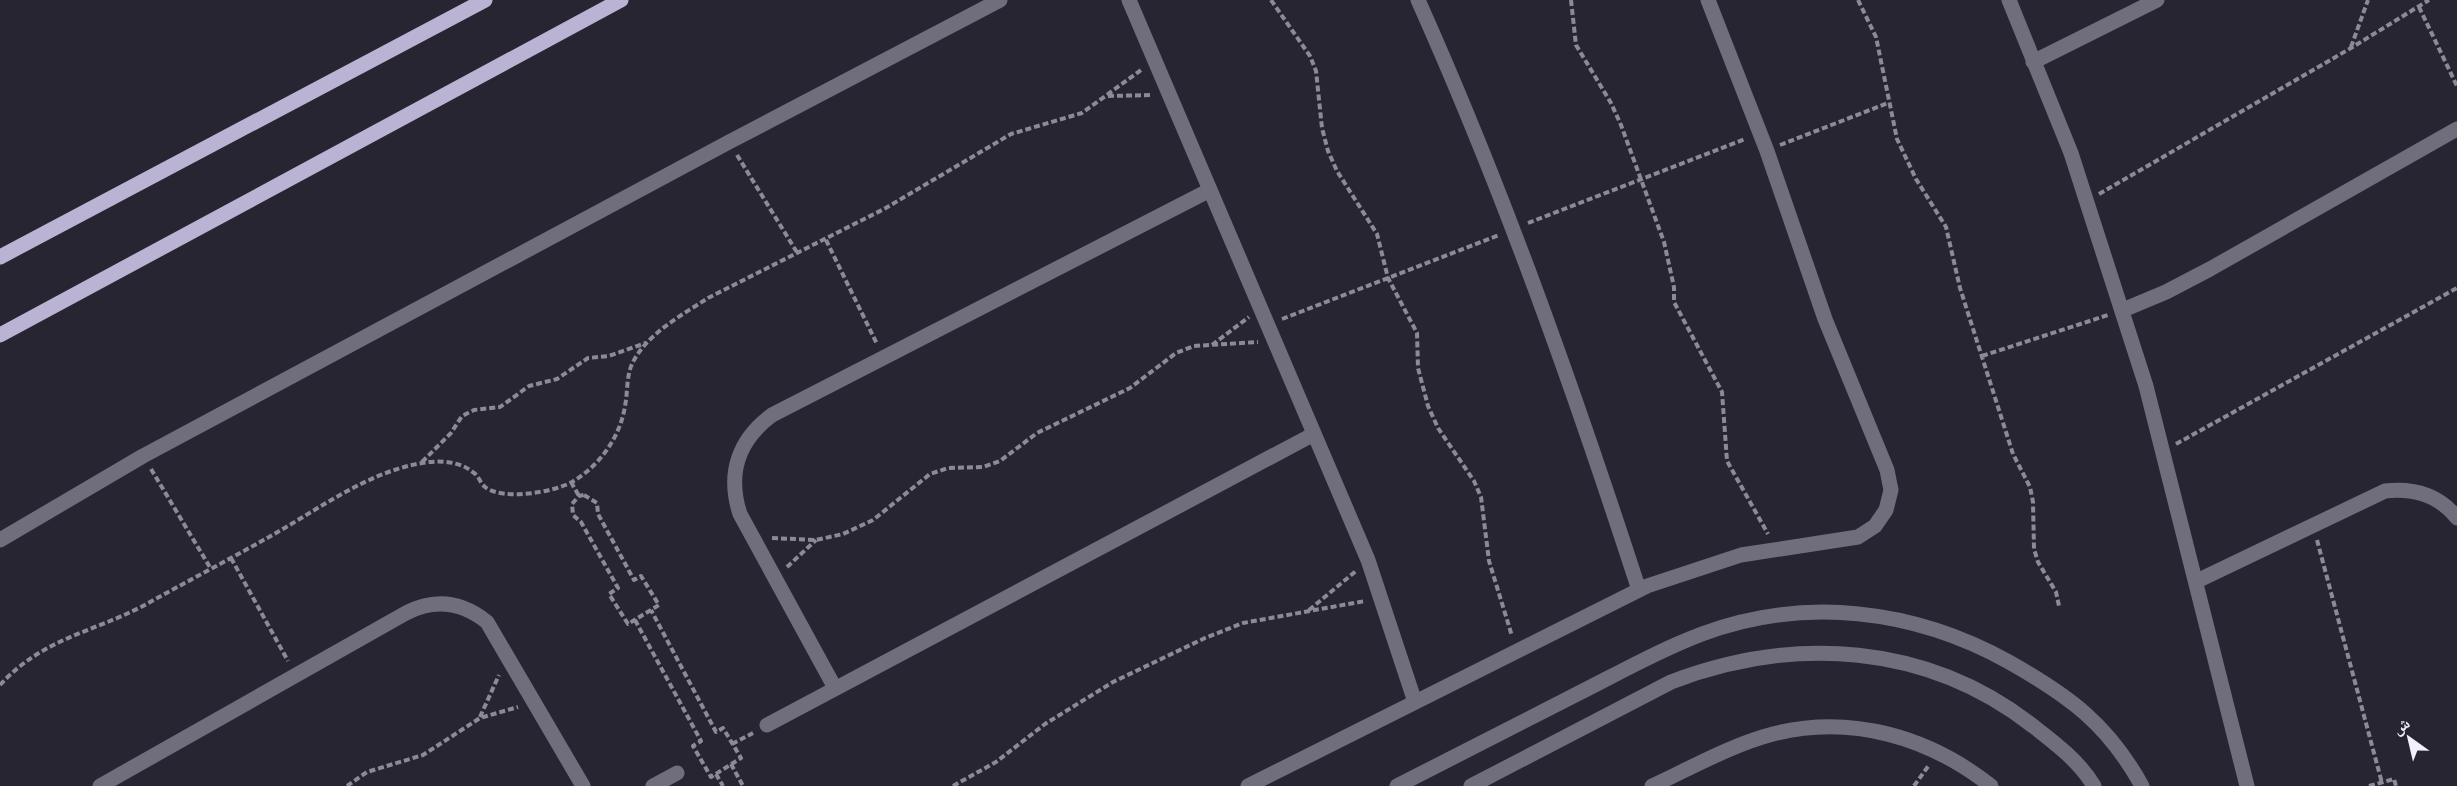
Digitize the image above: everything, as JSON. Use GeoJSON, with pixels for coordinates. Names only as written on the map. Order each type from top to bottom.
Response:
{"type":"FeatureCollection","features":[{"type":"Feature","properties":{"kind":"main road"},"geometry":{"type":"LineString","coordinates":[[0,257],[484,0]]}},
{"type":"Feature","properties":{"kind":"main road"},"geometry":{"type":"LineString","coordinates":[[0,335],[621,0]]}},
{"type":"Feature","properties":{"kind":"street"},"geometry":{"type":"LineString","coordinates":[[0,540],[143,456],[729,142],[1000,0]]}},
{"type":"Feature","properties":{"kind":"street"},"geometry":{"type":"LineString","coordinates":[[1129,0],[1368,560],[1415,702]]}},
{"type":"Feature","properties":{"kind":"street"},"geometry":{"type":"LineString","coordinates":[[1418,0],[1464,107],[1539,298],[1639,590]]}},
{"type":"Feature","properties":{"kind":"street"},"geometry":{"type":"LineString","coordinates":[[1248,786],[1639,590],[1707,564],[1776,547],[1858,537],[1881,519],[1890,501],[1891,490],[1887,470],[1825,319],[1767,151],[1708,0]]}},
{"type":"Feature","properties":{"kind":"street"},"geometry":{"type":"LineString","coordinates":[[2008,0],[2071,153],[2123,310],[2164,450],[2247,786]]}},
{"type":"Feature","properties":{"kind":"street"},"geometry":{"type":"LineString","coordinates":[[2033,62],[2157,0]]}},
{"type":"Feature","properties":{"kind":"street"},"geometry":{"type":"LineString","coordinates":[[2123,310],[2192,278],[2457,129]]}},
{"type":"Feature","properties":{"kind":"street"},"geometry":{"type":"LineString","coordinates":[[835,688],[740,514],[734,486],[738,456],[751,434],[772,415],[1210,190]]}},
{"type":"Feature","properties":{"kind":"street"},"geometry":{"type":"LineString","coordinates":[[767,725],[1314,434]]}},
{"type":"Feature","properties":{"kind":"street"},"geometry":{"type":"LineString","coordinates":[[2197,581],[2373,495],[2397,490],[2422,493],[2435,499],[2457,518]]}},
{"type":"Feature","properties":{"kind":"street"},"geometry":{"type":"LineString","coordinates":[[100,786],[406,613],[428,604],[452,604],[476,614],[487,622],[583,786]]}},
{"type":"Feature","properties":{"kind":"street"},"geometry":{"type":"LineString","coordinates":[[1397,786],[1675,645],[1745,621],[1829,612],[1885,616],[1940,630],[1972,642],[2048,684],[2078,704],[2098,722],[2120,749],[2142,786]]}},
{"type":"Feature","properties":{"kind":"street"},"geometry":{"type":"LineString","coordinates":[[1471,786],[1671,682],[1691,674],[1763,656],[1826,652],[1888,660],[1917,667],[1973,689],[2025,719],[2048,738],[2094,786]]}},
{"type":"Feature","properties":{"kind":"street"},"geometry":{"type":"LineString","coordinates":[[1652,786],[1748,742],[1799,729],[1852,728],[1879,732],[1938,752],[1991,786]]}},
{"type":"Feature","properties":{"kind":"street"},"geometry":{"type":"LineString","coordinates":[[653,786],[677,773]]}},
{"type":"Feature","properties":{"kind":"path"},"geometry":{"type":"LineString","coordinates":[[1271,0],[1310,56],[1316,71],[1322,128],[1328,151],[1337,171],[1377,234],[1388,278],[1417,333],[1418,368],[1428,406],[1438,428],[1474,481],[1481,497],[1489,561],[1517,651]]}},
{"type":"Feature","properties":{"kind":"path"},"geometry":{"type":"LineString","coordinates":[[1571,0],[1576,45],[1621,125],[1664,242],[1678,313],[1722,392],[1727,461],[1776,547]]}},
{"type":"Feature","properties":{"kind":"path"},"geometry":{"type":"LineString","coordinates":[[1858,0],[1876,37],[1897,139],[1907,161],[1946,227],[1953,265],[2013,454],[2030,487],[2036,556],[2056,592],[2059,606]]}},
{"type":"Feature","properties":{"kind":"path"},"geometry":{"type":"LineString","coordinates":[[2351,48],[2368,0]]}},
{"type":"Feature","properties":{"kind":"path"},"geometry":{"type":"LineString","coordinates":[[2086,201],[2351,48],[2429,0]]}},
{"type":"Feature","properties":{"kind":"path"},"geometry":{"type":"LineString","coordinates":[[2419,7],[2457,86]]}},
{"type":"Feature","properties":{"kind":"path"},"geometry":{"type":"LineString","coordinates":[[422,463],[452,433],[462,416],[474,410],[500,407],[513,400],[529,386],[557,379],[588,358],[609,356],[647,343],[708,298],[826,240],[1011,134],[1082,113],[1154,60]]}},
{"type":"Feature","properties":{"kind":"path"},"geometry":{"type":"LineString","coordinates":[[1107,96],[1170,95]]}},
{"type":"Feature","properties":{"kind":"path"},"geometry":{"type":"LineString","coordinates":[[1767,151],[1888,103]]}},
{"type":"Feature","properties":{"kind":"path"},"geometry":{"type":"LineString","coordinates":[[729,142],[798,254]]}},
{"type":"Feature","properties":{"kind":"path"},"geometry":{"type":"LineString","coordinates":[[826,240],[884,358]]}},
{"type":"Feature","properties":{"kind":"path"},"geometry":{"type":"LineString","coordinates":[[2164,450],[2457,288]]}},
{"type":"Feature","properties":{"kind":"path"},"geometry":{"type":"LineString","coordinates":[[1211,345],[1261,309]]}},
{"type":"Feature","properties":{"kind":"path"},"geometry":{"type":"LineString","coordinates":[[1982,356],[2123,310]]}},
{"type":"Feature","properties":{"kind":"path"},"geometry":{"type":"LineString","coordinates":[[753,538],[816,540],[843,534],[873,520],[930,474],[948,468],[982,467],[1000,461],[1037,433],[1130,388],[1176,352],[1194,346],[1275,341]]}},
{"type":"Feature","properties":{"kind":"path"},"geometry":{"type":"LineString","coordinates":[[0,685],[17,668],[57,641],[120,618],[370,479],[422,463],[446,461],[475,473],[484,487],[522,494],[551,492],[571,482],[600,462],[617,432],[625,410],[632,364],[647,343]]}},
{"type":"Feature","properties":{"kind":"path"},"geometry":{"type":"LineString","coordinates":[[143,456],[211,568]]}},
{"type":"Feature","properties":{"kind":"path"},"geometry":{"type":"LineString","coordinates":[[571,482],[579,496]]}},
{"type":"Feature","properties":{"kind":"path"},"geometry":{"type":"LineString","coordinates":[[579,496],[590,496],[597,503],[598,514],[634,580],[641,576],[659,605],[651,610],[628,624],[609,594],[618,588],[581,522],[573,516],[572,504],[579,496]]}},
{"type":"Feature","properties":{"kind":"path"},"geometry":{"type":"LineString","coordinates":[[2313,524],[2382,783]]}},
{"type":"Feature","properties":{"kind":"path"},"geometry":{"type":"LineString","coordinates":[[775,578],[816,540]]}},
{"type":"Feature","properties":{"kind":"path"},"geometry":{"type":"LineString","coordinates":[[231,558],[296,675]]}},
{"type":"Feature","properties":{"kind":"path"},"geometry":{"type":"LineString","coordinates":[[1309,611],[1368,560]]}},
{"type":"Feature","properties":{"kind":"path"},"geometry":{"type":"LineString","coordinates":[[953,786],[996,762],[1077,704],[1158,659],[1243,622],[1381,598]]}},
{"type":"Feature","properties":{"kind":"path"},"geometry":{"type":"LineString","coordinates":[[634,620],[701,741],[693,746],[711,777],[741,758],[723,728],[717,732],[651,610]]}},
{"type":"Feature","properties":{"kind":"path"},"geometry":{"type":"LineString","coordinates":[[480,718],[499,675],[506,652]]}},
{"type":"Feature","properties":{"kind":"path"},"geometry":{"type":"LineString","coordinates":[[347,786],[367,771],[423,755],[480,718],[498,711],[536,703]]}},
{"type":"Feature","properties":{"kind":"path"},"geometry":{"type":"LineString","coordinates":[[732,744],[767,725]]}},
{"type":"Feature","properties":{"kind":"path"},"geometry":{"type":"LineString","coordinates":[[1914,786],[1938,752]]}},
{"type":"Feature","properties":{"kind":"path"},"geometry":{"type":"LineString","coordinates":[[731,764],[743,786]]}},
{"type":"Feature","properties":{"kind":"path"},"geometry":{"type":"LineString","coordinates":[[716,774],[723,786]]}},
{"type":"Feature","properties":{"kind":"path"},"geometry":{"type":"LineString","coordinates":[[2369,786],[2394,779],[2396,786]]}}]}
